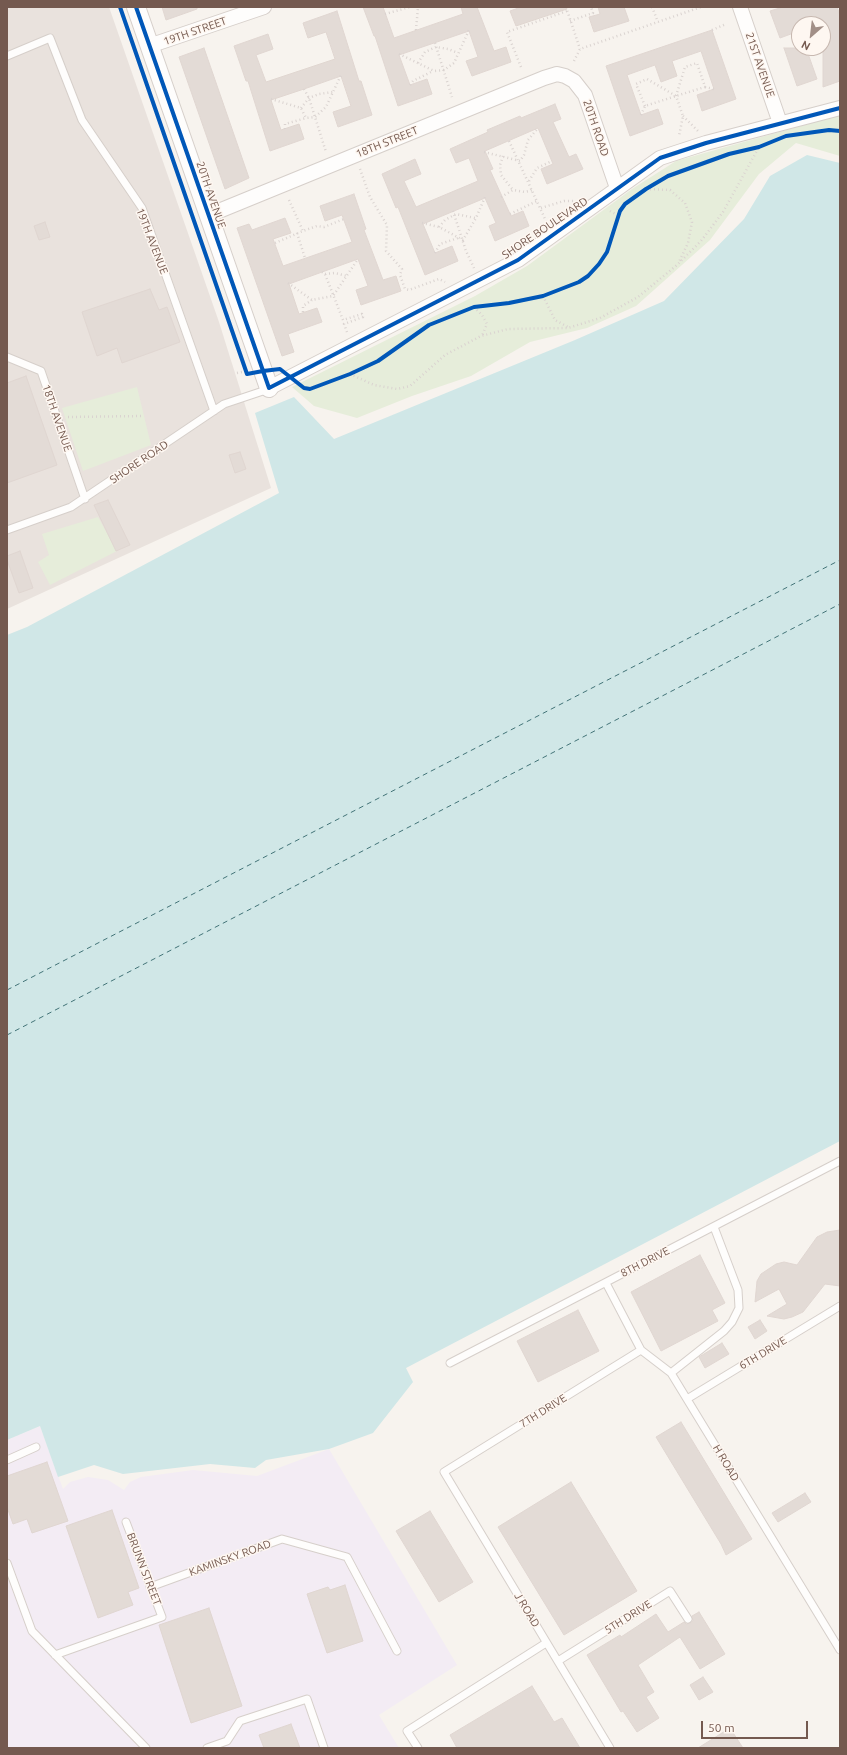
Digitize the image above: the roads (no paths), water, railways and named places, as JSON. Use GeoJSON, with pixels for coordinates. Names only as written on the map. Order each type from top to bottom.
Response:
{"type":"FeatureCollection","features":[{"type":"Feature","properties":{"kind":"street","name":"20TH AVENUE"},"geometry":{"type":"LineString","coordinates":[[136,7],[209,215],[249,371],[269,388]]}},
{"type":"Feature","properties":{"kind":"street","name":"19TH STREET"},"geometry":{"type":"LineString","coordinates":[[149,46],[264,7]]}},
{"type":"Feature","properties":{"kind":"street","name":"21ST AVENUE"},"geometry":{"type":"LineString","coordinates":[[740,7],[780,123]]}},
{"type":"Feature","properties":{"kind":"street","name":"18TH STREET"},"geometry":{"type":"LineString","coordinates":[[209,215],[544,78],[557,74],[565,76]]}},
{"type":"Feature","properties":{"kind":"street","name":"20TH ROAD"},"geometry":{"type":"LineString","coordinates":[[565,76],[574,81],[585,95],[617,188]]}},
{"type":"Feature","properties":{"kind":"street","name":"SHORE BOULEVARD"},"geometry":{"type":"LineString","coordinates":[[269,388],[518,260],[617,188],[664,156],[780,123],[840,108]]}},
{"type":"Feature","properties":{"kind":"lane","name":"19TH AVENUE"},"geometry":{"type":"LineString","coordinates":[[7,56],[50,38],[82,120],[142,208],[214,411]]}},
{"type":"Feature","properties":{"kind":"lane","name":"18TH AVENUE"},"geometry":{"type":"LineString","coordinates":[[7,357],[41,371],[85,499]]}},
{"type":"Feature","properties":{"kind":"lane","name":"SHORE ROAD"},"geometry":{"type":"LineString","coordinates":[[7,530],[71,507],[224,404],[269,388]]}},
{"type":"Feature","properties":{"kind":"lane","name":"8TH DRIVE"},"geometry":{"type":"LineString","coordinates":[[450,1363],[840,1161]]}},
{"type":"Feature","properties":{"kind":"lane"},"geometry":{"type":"LineString","coordinates":[[671,1373],[724,1331],[732,1322],[739,1308],[738,1290],[714,1227]]}},
{"type":"Feature","properties":{"kind":"lane","name":"H ROAD"},"geometry":{"type":"LineString","coordinates":[[606,1283],[641,1350],[671,1373],[840,1650]]}},
{"type":"Feature","properties":{"kind":"lane","name":"6TH DRIVE"},"geometry":{"type":"LineString","coordinates":[[687,1399],[840,1306]]}},
{"type":"Feature","properties":{"kind":"lane","name":"7TH DRIVE"},"geometry":{"type":"LineString","coordinates":[[444,1472],[641,1350]]}},
{"type":"Feature","properties":{"kind":"lane"},"geometry":{"type":"LineString","coordinates":[[7,1460],[36,1447]]}},
{"type":"Feature","properties":{"kind":"lane","name":"J ROAD"},"geometry":{"type":"LineString","coordinates":[[444,1472],[610,1748]]}},
{"type":"Feature","properties":{"kind":"lane","name":"BRUNN STREET"},"geometry":{"type":"LineString","coordinates":[[55,1655],[162,1617],[126,1522]]}},
{"type":"Feature","properties":{"kind":"lane","name":"KAMINSKY ROAD"},"geometry":{"type":"LineString","coordinates":[[150,1587],[282,1539],[346,1557],[397,1651]]}},
{"type":"Feature","properties":{"kind":"lane"},"geometry":{"type":"LineString","coordinates":[[7,1563],[32,1632],[146,1748]]}},
{"type":"Feature","properties":{"kind":"lane","name":"5TH DRIVE"},"geometry":{"type":"LineString","coordinates":[[558,1661],[670,1591],[688,1619]]}},
{"type":"Feature","properties":{"kind":"lane"},"geometry":{"type":"LineString","coordinates":[[418,1748],[407,1730],[546,1643]]}},
{"type":"Feature","properties":{"kind":"lane"},"geometry":{"type":"LineString","coordinates":[[207,1748],[218,1746],[227,1741],[240,1721],[307,1699],[324,1748]]}}]}
